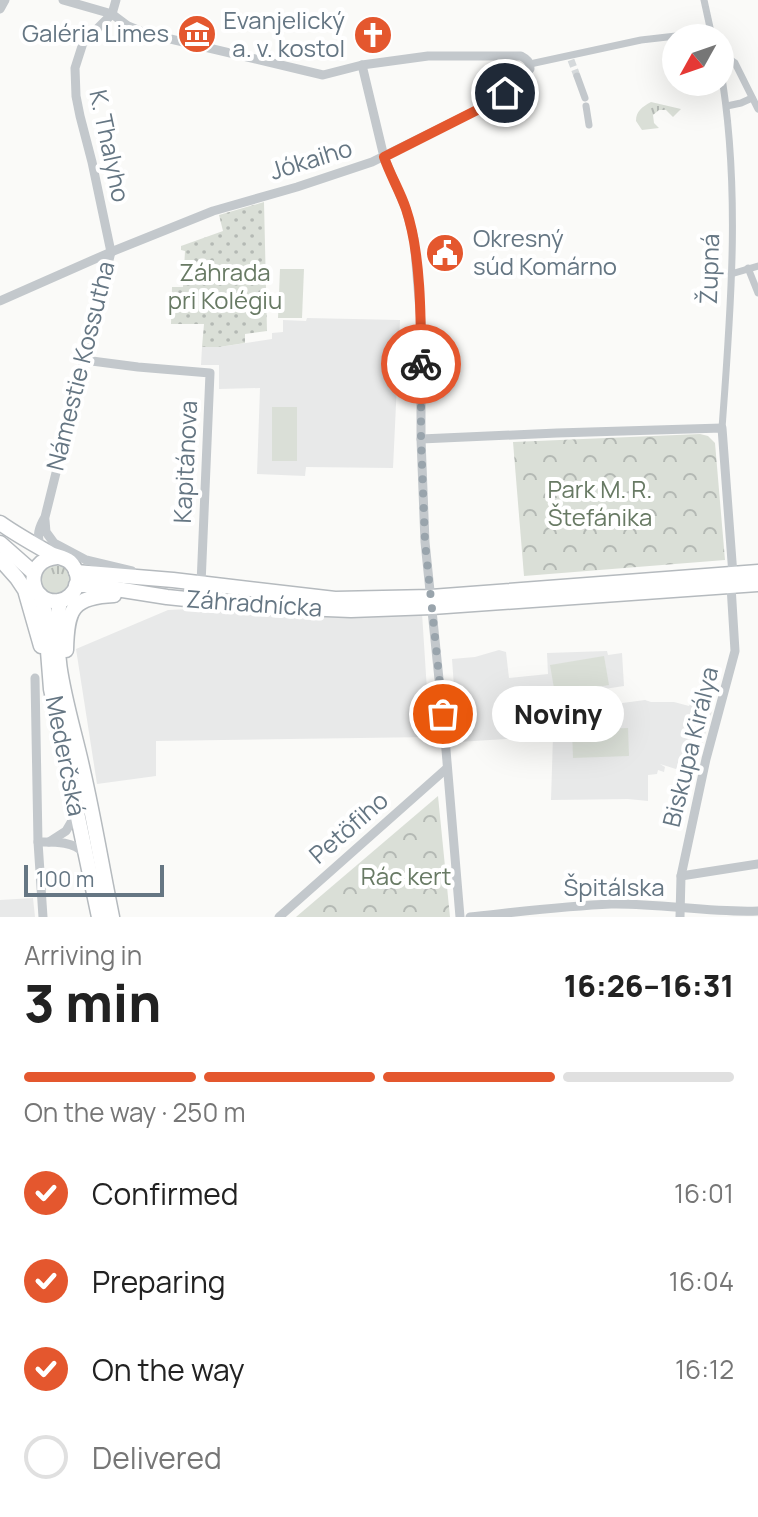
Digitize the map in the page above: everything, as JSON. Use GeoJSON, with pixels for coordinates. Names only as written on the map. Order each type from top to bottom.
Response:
{"type":"FeatureCollection","features":[{"type":"Feature","properties":{"kind":"main road"},"geometry":{"type":"LineString","coordinates":[[0,523],[23,539],[70,562],[76,579],[70,595],[60,601],[40,595],[34,586],[34,573],[42,561],[57,557]]}},
{"type":"Feature","properties":{"kind":"main road"},"geometry":{"type":"LineString","coordinates":[[0,543],[34,573]]}},
{"type":"Feature","properties":{"kind":"main road"},"geometry":{"type":"LineString","coordinates":[[0,559],[25,590],[51,689]]}},
{"type":"Feature","properties":{"kind":"main road"},"geometry":{"type":"LineString","coordinates":[[432,602],[732,580],[758,572]]}},
{"type":"Feature","properties":{"kind":"main road","name":"Záhradnícka"},"geometry":{"type":"LineString","coordinates":[[76,579],[173,580],[335,599],[432,602]]}},
{"type":"Feature","properties":{"kind":"main road","name":"Záhradnícka"},"geometry":{"type":"LineString","coordinates":[[76,579],[91,585],[167,597],[253,606],[337,610],[432,602]]}},
{"type":"Feature","properties":{"kind":"main road"},"geometry":{"type":"LineString","coordinates":[[732,580],[758,584]]}},
{"type":"Feature","properties":{"kind":"main road","name":"Mederčská"},"geometry":{"type":"LineString","coordinates":[[40,595],[45,613],[51,689],[99,917]]}},
{"type":"Feature","properties":{"kind":"main road"},"geometry":{"type":"LineString","coordinates":[[68,706],[66,637],[69,619],[79,603],[94,596],[167,597]]}},
{"type":"Feature","properties":{"kind":"main road","name":"Mederčská"},"geometry":{"type":"LineString","coordinates":[[60,601],[57,646],[62,684],[112,917]]}},
{"type":"Feature","properties":{"kind":"street"},"geometry":{"type":"LineString","coordinates":[[0,9],[5,0]]}},
{"type":"Feature","properties":{"kind":"street"},"geometry":{"type":"LineString","coordinates":[[63,0],[112,14],[128,26],[145,33],[323,75],[362,65],[428,56],[521,56],[530,64],[641,40],[662,39]]}},
{"type":"Feature","properties":{"kind":"street"},"geometry":{"type":"LineString","coordinates":[[112,14],[116,0]]}},
{"type":"Feature","properties":{"kind":"street"},"geometry":{"type":"LineString","coordinates":[[704,0],[710,24]]}},
{"type":"Feature","properties":{"kind":"street","name":"K. Thalyho"},"geometry":{"type":"LineString","coordinates":[[111,252],[76,96],[75,68],[83,43],[112,14]]}},
{"type":"Feature","properties":{"kind":"street"},"geometry":{"type":"LineString","coordinates":[[734,62],[755,104]]}},
{"type":"Feature","properties":{"kind":"street","name":"Jókaiho"},"geometry":{"type":"LineString","coordinates":[[111,252],[213,211],[297,187],[384,157],[491,103],[519,83],[527,75],[530,64]]}},
{"type":"Feature","properties":{"kind":"street"},"geometry":{"type":"LineString","coordinates":[[362,65],[384,157],[406,209],[414,239],[421,323],[425,542],[460,917]]}},
{"type":"Feature","properties":{"kind":"street"},"geometry":{"type":"LineString","coordinates":[[577,76],[589,125]]}},
{"type":"Feature","properties":{"kind":"street","name":"Župná"},"geometry":{"type":"LineString","coordinates":[[722,428],[731,274],[732,171],[725,96]]}},
{"type":"Feature","properties":{"kind":"street"},"geometry":{"type":"LineString","coordinates":[[727,109],[741,103],[755,104]]}},
{"type":"Feature","properties":{"kind":"street","name":"Námestie Kossutha"},"geometry":{"type":"LineString","coordinates":[[0,301],[111,252]]}},
{"type":"Feature","properties":{"kind":"street","name":"Námestie Kossutha"},"geometry":{"type":"LineString","coordinates":[[41,548],[38,532],[45,517],[111,252]]}},
{"type":"Feature","properties":{"kind":"street"},"geometry":{"type":"LineString","coordinates":[[731,274],[758,266]]}},
{"type":"Feature","properties":{"kind":"street"},"geometry":{"type":"LineString","coordinates":[[748,268],[758,293]]}},
{"type":"Feature","properties":{"kind":"street","name":"Kapitánova"},"geometry":{"type":"LineString","coordinates":[[84,360],[210,373],[201,584]]}},
{"type":"Feature","properties":{"kind":"street"},"geometry":{"type":"LineString","coordinates":[[421,439],[722,428]]}},
{"type":"Feature","properties":{"kind":"street","name":"Biskupa Királya"},"geometry":{"type":"LineString","coordinates":[[680,912],[681,876],[706,759],[735,651],[722,428]]}},
{"type":"Feature","properties":{"kind":"street"},"geometry":{"type":"LineString","coordinates":[[45,517],[50,540],[86,560],[173,580]]}},
{"type":"Feature","properties":{"kind":"street","name":"Mederčská"},"geometry":{"type":"LineString","coordinates":[[35,678],[44,842],[43,917]]}},
{"type":"Feature","properties":{"kind":"street","name":"Petöfiho"},"geometry":{"type":"LineString","coordinates":[[279,917],[446,769]]}},
{"type":"Feature","properties":{"kind":"street"},"geometry":{"type":"LineString","coordinates":[[44,842],[66,831],[77,813]]}},
{"type":"Feature","properties":{"kind":"street"},"geometry":{"type":"LineString","coordinates":[[44,842],[77,846],[86,855]]}},
{"type":"Feature","properties":{"kind":"street"},"geometry":{"type":"LineString","coordinates":[[681,876],[758,864]]}},
{"type":"Feature","properties":{"kind":"street","name":"Špitálska"},"geometry":{"type":"LineString","coordinates":[[470,917],[613,904],[680,912],[758,911]]}},
{"type":"Feature","properties":{"kind":"shaded area"},"geometry":{"type":"Polygon","coordinates":[[[307,318],[400,320],[393,468],[306,467],[305,476],[257,474],[260,388],[219,389],[219,365],[201,365],[202,347],[272,339],[272,333],[283,332],[283,320],[306,321],[307,318]]]}},
{"type":"Feature","properties":{"kind":"shaded area"},"geometry":{"type":"Polygon","coordinates":[[[253,606],[422,613],[430,737],[156,741],[156,776],[97,784],[76,649],[168,610],[253,606]]]}},
{"type":"Feature","properties":{"kind":"shaded area"},"geometry":{"type":"Polygon","coordinates":[[[499,650],[506,652],[509,678],[548,674],[547,653],[622,653],[624,686],[559,696],[562,711],[645,700],[689,706],[691,702],[713,708],[693,775],[678,774],[679,770],[660,764],[665,767],[664,772],[658,770],[657,774],[648,775],[648,801],[551,800],[553,736],[458,742],[452,659],[499,650]]]}},
{"type":"Feature","properties":{"kind":"shaded area"},"geometry":{"type":"Polygon","coordinates":[[[33,898],[35,917],[0,917],[0,900],[33,898]]]}},
{"type":"Feature","properties":{"kind":"green space"},"geometry":{"type":"Polygon","coordinates":[[[651,102],[681,109],[673,117],[666,110],[659,110],[653,115],[654,123],[659,128],[642,130],[636,121],[637,115],[651,102]]]}},
{"type":"Feature","properties":{"kind":"green space","name":"Záhrada pri Kolégiu"},"geometry":{"type":"Polygon","coordinates":[[[264,202],[267,331],[245,334],[245,343],[202,347],[204,324],[171,324],[172,287],[183,287],[185,251],[181,250],[181,246],[223,231],[219,215],[264,202]]]}},
{"type":"Feature","properties":{"kind":"green space"},"geometry":{"type":"Polygon","coordinates":[[[280,269],[304,269],[302,318],[278,318],[280,269]]]}},
{"type":"Feature","properties":{"kind":"green space"},"geometry":{"type":"Polygon","coordinates":[[[272,407],[297,407],[297,461],[272,461],[272,407]]]}},
{"type":"Feature","properties":{"kind":"green space","name":"Park M. R. Štefánika"},"geometry":{"type":"Polygon","coordinates":[[[708,436],[715,443],[725,560],[524,576],[513,442],[708,436]]]}},
{"type":"Feature","properties":{"kind":"green space"},"geometry":{"type":"Polygon","coordinates":[[[54,561],[71,569],[72,588],[53,598],[37,584],[43,566],[54,561]]]}},
{"type":"Feature","properties":{"kind":"green space"},"geometry":{"type":"Polygon","coordinates":[[[604,656],[609,685],[555,694],[550,665],[604,656]]]}},
{"type":"Feature","properties":{"kind":"green space"},"geometry":{"type":"Polygon","coordinates":[[[628,728],[629,756],[573,758],[572,730],[628,728]]]}},
{"type":"Feature","properties":{"kind":"green space","name":"Rác kert"},"geometry":{"type":"Polygon","coordinates":[[[438,796],[450,917],[296,917],[438,796]]]}},
{"type":"Feature","properties":{"kind":"tunnel"},"geometry":{"type":"LineString","coordinates":[[571,60],[577,76]]}},
{"type":"Feature","properties":{"kind":"way so far"},"geometry":{"type":"LineString","coordinates":[[421,364],[425,542],[443,714]]}},
{"type":"Feature","properties":{"kind":"place","name":"Galéria Limes"},"geometry":{"type":"Point","coordinates":[197,34]}},
{"type":"Feature","properties":{"kind":"place","name":"Evanjelický a. v. kostol"},"geometry":{"type":"Point","coordinates":[373,35]}},
{"type":"Feature","properties":{"kind":"place","name":"Okresný súd Komárno"},"geometry":{"type":"Point","coordinates":[445,253]}},
{"type":"Feature","properties":{"kind":"place","name":"Noviny"},"geometry":{"type":"Point","coordinates":[443,714]}},
{"type":"Feature","properties":{"kind":"route"},"geometry":{"type":"LineString","coordinates":[[421,364],[414,239],[406,209],[384,157],[505,93]]}}]}
